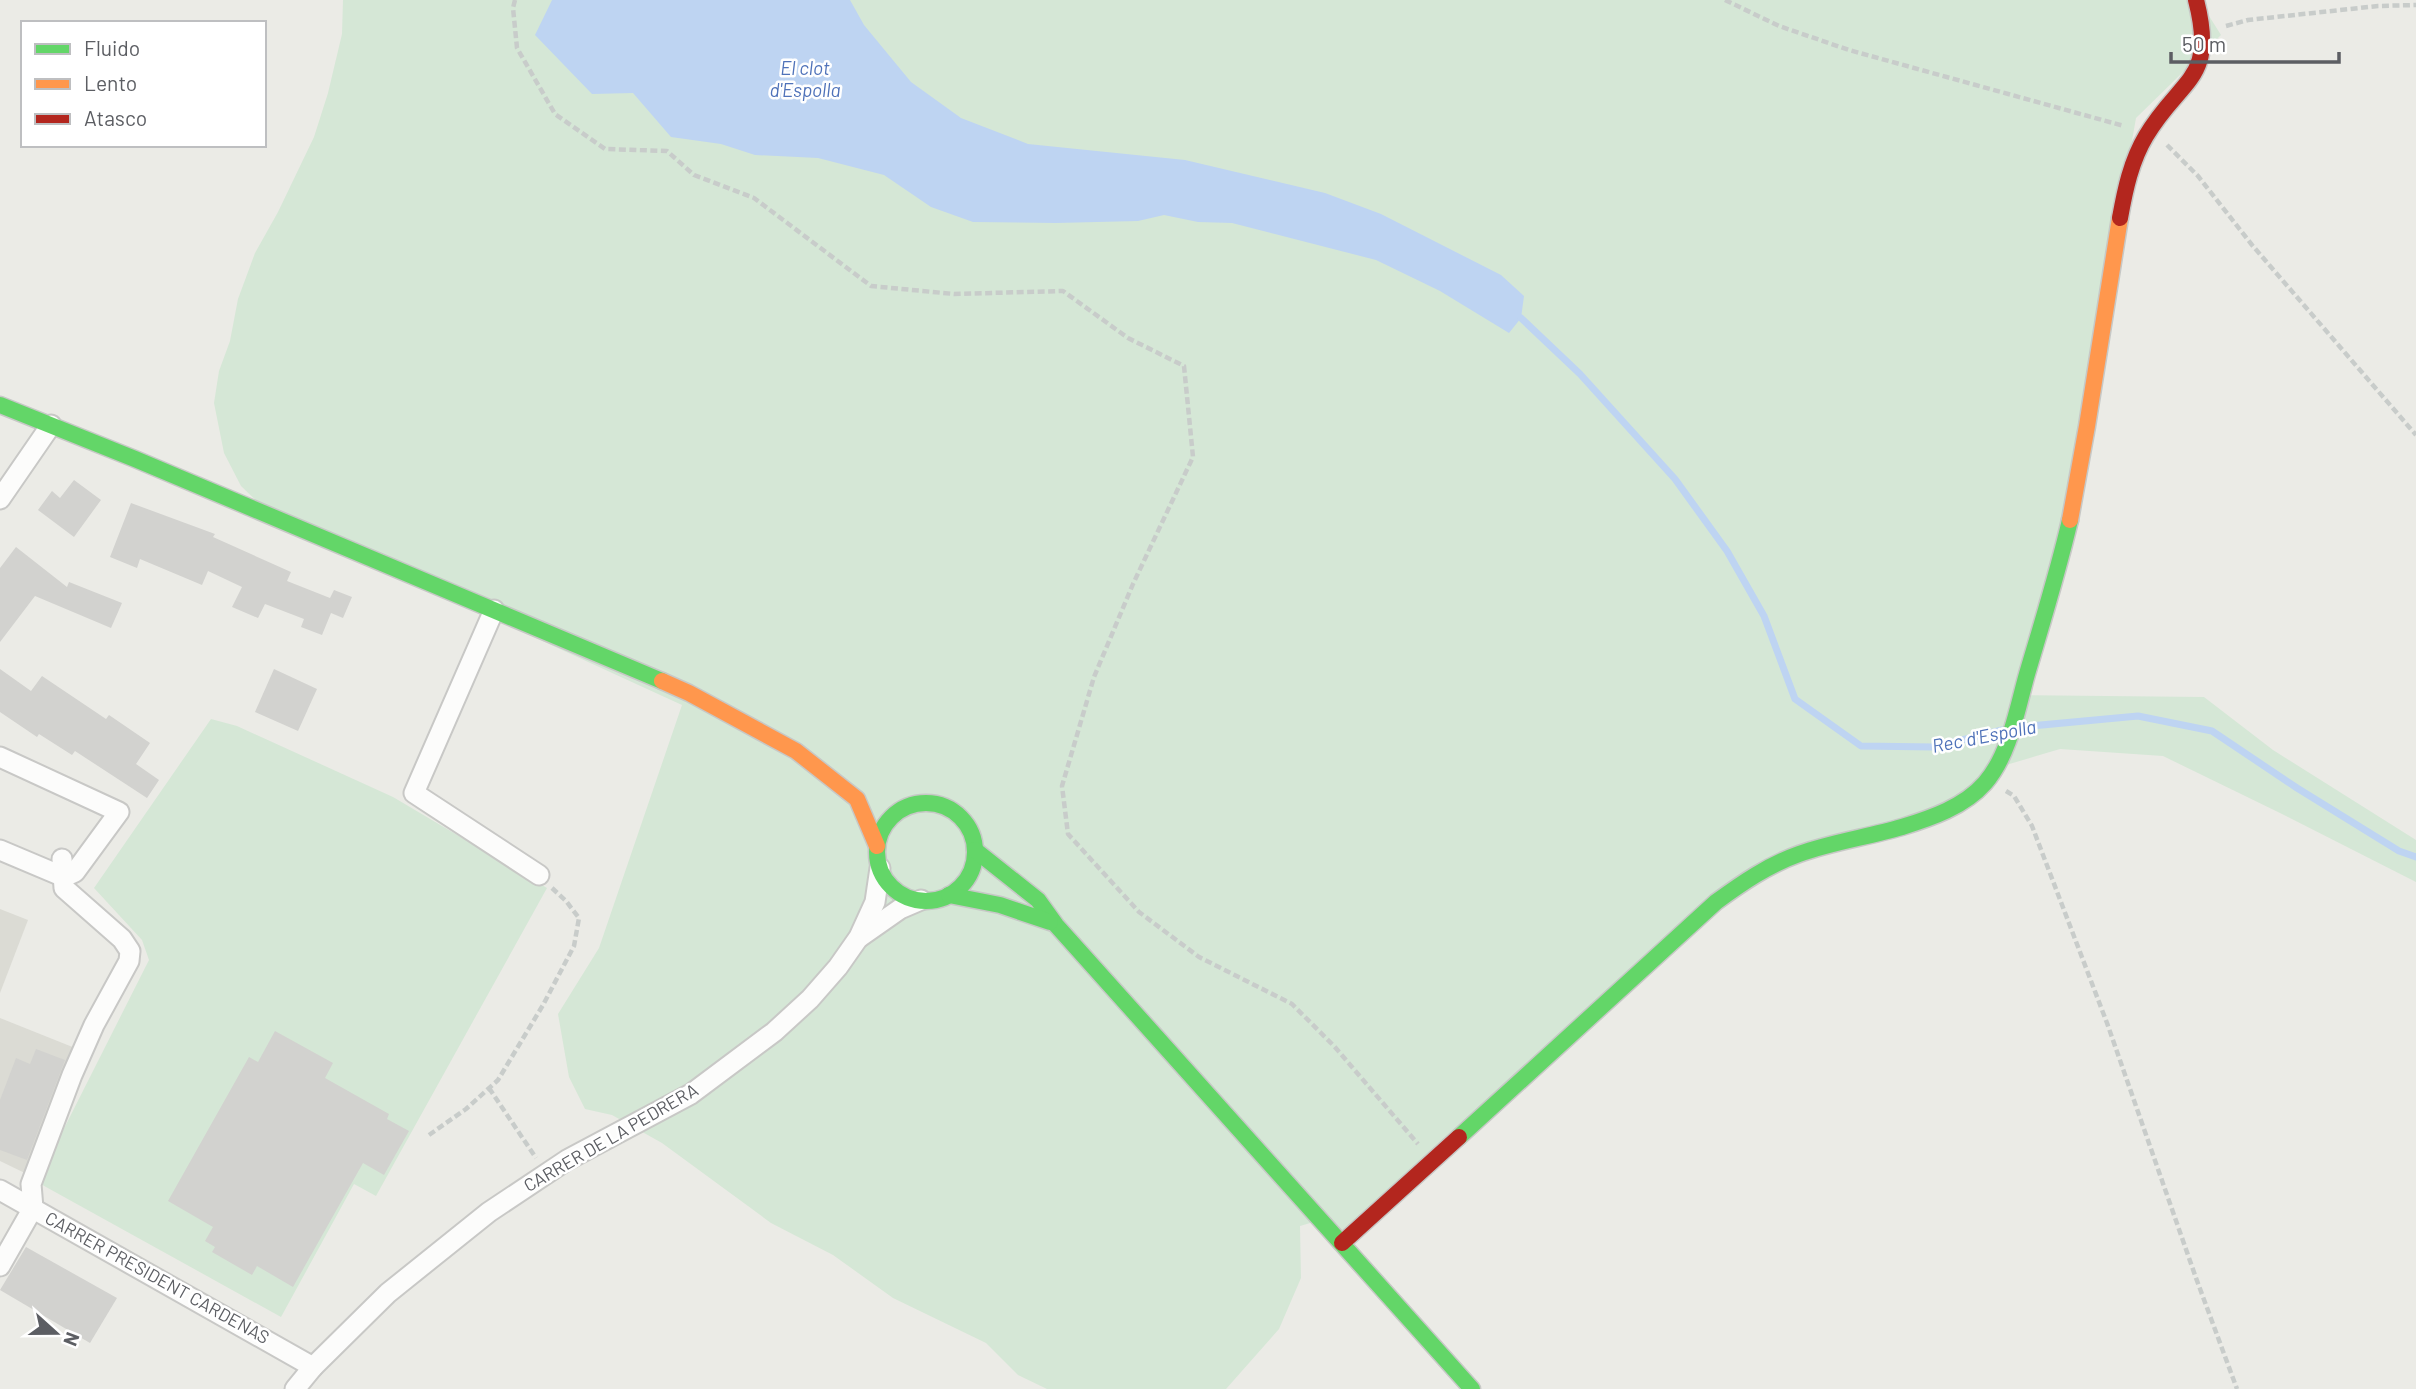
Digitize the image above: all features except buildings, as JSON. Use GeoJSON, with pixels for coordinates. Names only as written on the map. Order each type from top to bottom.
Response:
{"type":"FeatureCollection","features":[{"type":"Feature","properties":{"kind":"main road"},"geometry":{"type":"LineString","coordinates":[[1342,1243],[1418,1174],[1434,1163],[1492,1105],[1716,902],[1741,883],[1765,868],[1797,855],[1933,816],[1955,807],[1973,796],[1987,781],[2014,716],[2059,568],[2082,461],[2123,201],[2131,168],[2146,136],[2200,67],[2204,54],[2204,33],[2196,0]]}},
{"type":"Feature","properties":{"kind":"main road"},"geometry":{"type":"LineString","coordinates":[[0,405],[689,692],[796,751],[871,800],[911,805],[928,802],[946,807],[967,824],[974,841],[975,850],[968,876],[949,895],[935,900],[921,900],[896,890],[880,868],[871,800]]}},
{"type":"Feature","properties":{"kind":"main road"},"geometry":{"type":"LineString","coordinates":[[877,846],[888,821],[894,814],[911,805]]}},
{"type":"Feature","properties":{"kind":"main road"},"geometry":{"type":"LineString","coordinates":[[975,850],[1038,900],[1056,925],[1472,1389]]}},
{"type":"Feature","properties":{"kind":"main road"},"geometry":{"type":"LineString","coordinates":[[949,895],[983,900],[1024,911],[1056,925]]}},
{"type":"Feature","properties":{"kind":"street"},"geometry":{"type":"LineString","coordinates":[[0,499],[51,425]]}},
{"type":"Feature","properties":{"kind":"street"},"geometry":{"type":"LineString","coordinates":[[494,610],[414,793],[539,875]]}},
{"type":"Feature","properties":{"kind":"street"},"geometry":{"type":"LineString","coordinates":[[0,757],[119,812],[75,872],[0,850]]}},
{"type":"Feature","properties":{"kind":"street"},"geometry":{"type":"LineString","coordinates":[[0,1266],[33,1208],[31,1184],[72,1075],[94,1025],[129,961],[130,951],[122,939],[64,888],[63,868]]}},
{"type":"Feature","properties":{"kind":"street","name":"CARRER DE LA PEDRERA"},"geometry":{"type":"LineString","coordinates":[[295,1389],[313,1367],[388,1293],[489,1212],[547,1173],[633,1123],[691,1094],[774,1032],[810,999],[859,937],[875,902],[880,868]]}},
{"type":"Feature","properties":{"kind":"street","name":"CARRER DE LA PEDRERA"},"geometry":{"type":"LineString","coordinates":[[859,937],[900,909],[921,900]]}},
{"type":"Feature","properties":{"kind":"street","name":"CARRER PRESIDENT CARDENAS"},"geometry":{"type":"LineString","coordinates":[[0,1190],[313,1367]]}},
{"type":"Feature","properties":{"kind":"path"},"geometry":{"type":"LineString","coordinates":[[514,0],[517,48],[555,114],[605,149],[667,151],[694,175],[754,198],[871,286],[954,294],[1063,291],[1128,338],[1184,366],[1193,457],[1133,584],[1094,677],[1062,786],[1068,834],[1139,912],[1189,950],[1292,1004],[1334,1046],[1434,1163]]}},
{"type":"Feature","properties":{"kind":"path"},"geometry":{"type":"LineString","coordinates":[[1725,0],[1779,26],[1810,37],[1943,78],[2105,120],[2170,147],[2416,435]]}},
{"type":"Feature","properties":{"kind":"path"},"geometry":{"type":"LineString","coordinates":[[2204,33],[2248,19],[2378,6],[2416,5]]}},
{"type":"Feature","properties":{"kind":"path"},"geometry":{"type":"LineString","coordinates":[[1987,781],[2014,796],[2032,826],[2108,1023],[2237,1389]]}},
{"type":"Feature","properties":{"kind":"path"},"geometry":{"type":"LineString","coordinates":[[429,1135],[466,1109],[498,1080],[543,1005],[574,946],[579,918],[539,875]]}},
{"type":"Feature","properties":{"kind":"path"},"geometry":{"type":"LineString","coordinates":[[489,1088],[547,1173]]}},
{"type":"Feature","properties":{"kind":"shaded area"},"geometry":{"type":"Polygon","coordinates":[[[0,909],[28,920],[0,993],[0,909]]]}},
{"type":"Feature","properties":{"kind":"shaded area"},"geometry":{"type":"Polygon","coordinates":[[[0,1018],[80,1050],[31,1176],[0,1161],[0,1018]]]}},
{"type":"Feature","properties":{"kind":"green space"},"geometry":{"type":"Polygon","coordinates":[[[343,0],[2199,0],[2221,35],[2136,118],[2057,568],[2013,695],[2204,697],[2273,750],[2416,840],[2416,882],[2163,756],[2060,749],[1986,771],[1977,797],[1757,874],[1339,1247],[1317,1221],[1300,1226],[1301,1278],[1279,1329],[1226,1389],[1047,1389],[1018,1375],[986,1343],[893,1298],[833,1255],[771,1223],[662,1143],[612,1115],[585,1109],[569,1077],[558,1014],[599,948],[682,705],[274,518],[241,486],[224,453],[214,403],[219,371],[230,341],[238,299],[255,253],[314,137],[342,34],[343,0]]]}},
{"type":"Feature","properties":{"kind":"green space"},"geometry":{"type":"Polygon","coordinates":[[[211,719],[237,726],[393,797],[547,888],[376,1196],[354,1184],[281,1317],[37,1182],[149,960],[142,940],[94,888],[211,719]]]}},
{"type":"Feature","properties":{"kind":"water","name":"El clot d'Espolla"},"geometry":{"type":"Polygon","coordinates":[[[552,0],[850,0],[864,25],[911,82],[961,118],[1028,144],[1185,160],[1325,193],[1381,214],[1501,275],[1524,296],[1521,318],[1509,333],[1440,291],[1376,260],[1232,223],[1198,222],[1164,215],[1138,221],[973,222],[931,207],[884,175],[818,158],[755,155],[721,144],[671,137],[633,93],[592,94],[535,35],[552,0]]]}},
{"type":"Feature","properties":{"kind":"waterway","name":"Rec d'Espolla"},"geometry":{"type":"LineString","coordinates":[[1521,318],[1580,374],[1675,479],[1727,551],[1764,616],[1795,699],[1861,746],[1934,747],[2002,730]]}},
{"type":"Feature","properties":{"kind":"waterway","name":"Rec d'Espolla"},"geometry":{"type":"LineString","coordinates":[[2020,727],[2138,716],[2212,731],[2297,788],[2399,851],[2416,857]]}},
{"type":"Feature","properties":{"kind":"traffic: fast"},"geometry":{"type":"LineString","coordinates":[[0,405],[135,459],[662,681]]}},
{"type":"Feature","properties":{"kind":"traffic: fast"},"geometry":{"type":"LineString","coordinates":[[1459,1137],[1716,902],[1736,888],[1788,858],[1824,846],[1902,827],[1935,815],[1967,799],[1985,783],[2001,759],[2012,731],[2070,520]]}},
{"type":"Feature","properties":{"kind":"traffic: fast"},"geometry":{"type":"LineString","coordinates":[[926,803],[945,807],[961,817],[971,833],[975,852],[971,871],[961,887],[945,897],[926,901],[907,897],[891,887],[881,871],[877,852],[881,833],[891,817],[907,807],[926,803]]}},
{"type":"Feature","properties":{"kind":"traffic: fast"},"geometry":{"type":"LineString","coordinates":[[975,850],[1038,900],[1056,925],[1472,1389]]}},
{"type":"Feature","properties":{"kind":"traffic: fast"},"geometry":{"type":"LineString","coordinates":[[949,895],[1000,905],[1050,922]]}},
{"type":"Feature","properties":{"kind":"traffic: slow"},"geometry":{"type":"LineString","coordinates":[[2070,520],[2120,218]]}},
{"type":"Feature","properties":{"kind":"traffic: slow"},"geometry":{"type":"LineString","coordinates":[[662,681],[796,751],[857,799],[877,846]]}},
{"type":"Feature","properties":{"kind":"traffic: jam"},"geometry":{"type":"LineString","coordinates":[[2120,218],[2136,155],[2159,117],[2192,76],[2199,63],[2202,47],[2196,0]]}},
{"type":"Feature","properties":{"kind":"traffic: jam"},"geometry":{"type":"LineString","coordinates":[[1342,1243],[1459,1137]]}}]}
